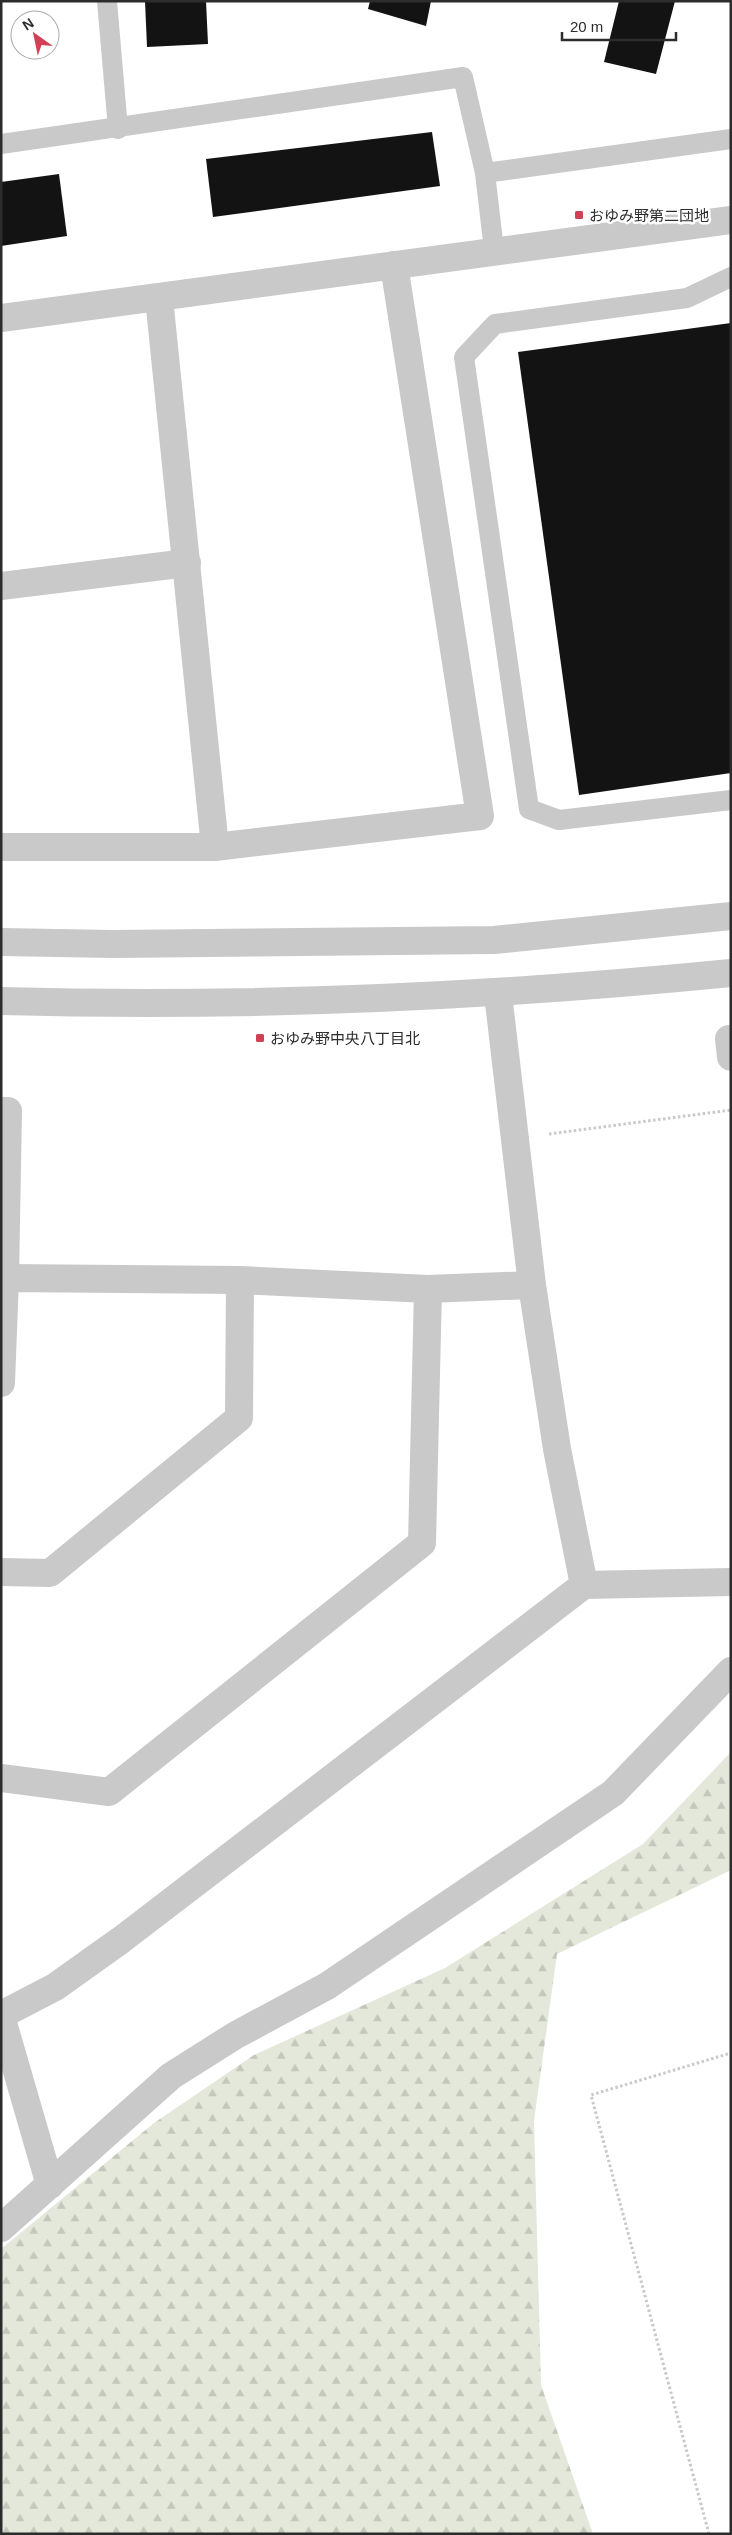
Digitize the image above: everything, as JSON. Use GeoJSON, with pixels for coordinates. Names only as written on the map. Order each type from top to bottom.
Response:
{"type":"FeatureCollection","features":[{"type":"Feature","properties":{"kind":"street"},"geometry":{"type":"LineString","coordinates":[[1,318],[159,298],[494,250],[731,220]]}},
{"type":"Feature","properties":{"kind":"street"},"geometry":{"type":"LineString","coordinates":[[1,847],[214,847],[480,816],[394,265]]}},
{"type":"Feature","properties":{"kind":"street"},"geometry":{"type":"LineString","coordinates":[[159,298],[214,847]]}},
{"type":"Feature","properties":{"kind":"street"},"geometry":{"type":"LineString","coordinates":[[1,586],[186,562]]}},
{"type":"Feature","properties":{"kind":"street"},"geometry":{"type":"LineString","coordinates":[[1,942],[113,944],[494,940],[731,916]]}},
{"type":"Feature","properties":{"kind":"street"},"geometry":{"type":"LineString","coordinates":[[1,1001],[72,1003],[328,1001],[498,994],[731,973]]}},
{"type":"Feature","properties":{"kind":"street"},"geometry":{"type":"LineString","coordinates":[[498,994],[532,1286],[557,1449],[584,1585]]}},
{"type":"Feature","properties":{"kind":"street"},"geometry":{"type":"LineString","coordinates":[[731,1039],[729,1039],[731,1057]]}},
{"type":"Feature","properties":{"kind":"street"},"geometry":{"type":"LineString","coordinates":[[1,1111],[8,1111],[1,1383]]}},
{"type":"Feature","properties":{"kind":"street"},"geometry":{"type":"LineString","coordinates":[[3,1278],[240,1280],[428,1289],[532,1286]]}},
{"type":"Feature","properties":{"kind":"street"},"geometry":{"type":"LineString","coordinates":[[1,1572],[50,1573],[239,1418],[240,1280]]}},
{"type":"Feature","properties":{"kind":"street"},"geometry":{"type":"LineString","coordinates":[[1,1778],[109,1792],[422,1543],[428,1289]]}},
{"type":"Feature","properties":{"kind":"street"},"geometry":{"type":"LineString","coordinates":[[50,2186],[1,2015],[55,1987],[137,1928],[584,1585],[731,1582]]}},
{"type":"Feature","properties":{"kind":"street"},"geometry":{"type":"LineString","coordinates":[[1,2228],[171,2076],[236,2035],[327,1986],[613,1793],[731,1671]]}},
{"type":"Feature","properties":{"kind":"lane"},"geometry":{"type":"LineString","coordinates":[[107,1],[118,129]]}},
{"type":"Feature","properties":{"kind":"lane"},"geometry":{"type":"LineString","coordinates":[[1,144],[118,129],[463,77],[485,173],[494,250]]}},
{"type":"Feature","properties":{"kind":"lane"},"geometry":{"type":"LineString","coordinates":[[485,173],[731,139]]}},
{"type":"Feature","properties":{"kind":"lane"},"geometry":{"type":"LineString","coordinates":[[731,277],[687,298],[495,324],[464,357],[529,809],[559,820],[731,800]]}},
{"type":"Feature","properties":{"kind":"path"},"geometry":{"type":"LineString","coordinates":[[516,1138],[731,1110]]}},
{"type":"Feature","properties":{"kind":"path"},"geometry":{"type":"LineString","coordinates":[[709,2534],[591,2095],[731,2053]]}},
{"type":"Feature","properties":{"kind":"green space"},"geometry":{"type":"Polygon","coordinates":[[[731,1752],[731,1870],[557,1954],[534,2121],[541,2385],[593,2534],[1,2534],[1,2249],[154,2123],[254,2055],[445,1968],[643,1844],[731,1752]]]}},
{"type":"Feature","properties":{"kind":"building"},"geometry":{"type":"Polygon","coordinates":[[[145,1],[206,1],[208,44],[147,47],[145,1]]]}},
{"type":"Feature","properties":{"kind":"building"},"geometry":{"type":"Polygon","coordinates":[[[370,1],[431,1],[426,26],[368,9],[370,1]]]}},
{"type":"Feature","properties":{"kind":"building"},"geometry":{"type":"Polygon","coordinates":[[[619,1],[675,1],[656,74],[604,62],[619,1]]]}},
{"type":"Feature","properties":{"kind":"building"},"geometry":{"type":"Polygon","coordinates":[[[432,132],[440,186],[213,217],[206,159],[432,132]]]}},
{"type":"Feature","properties":{"kind":"building"},"geometry":{"type":"Polygon","coordinates":[[[59,174],[67,236],[1,246],[1,182],[59,174]]]}},
{"type":"Feature","properties":{"kind":"building"},"geometry":{"type":"Polygon","coordinates":[[[731,323],[731,773],[579,795],[518,352],[731,323]]]}},
{"type":"Feature","properties":{"kind":"place","name":"おゆみ野第二団地"},"geometry":{"type":"Point","coordinates":[579,215]}},
{"type":"Feature","properties":{"kind":"place","name":"おゆみ野中央八丁目北"},"geometry":{"type":"Point","coordinates":[260,1038]}}]}
